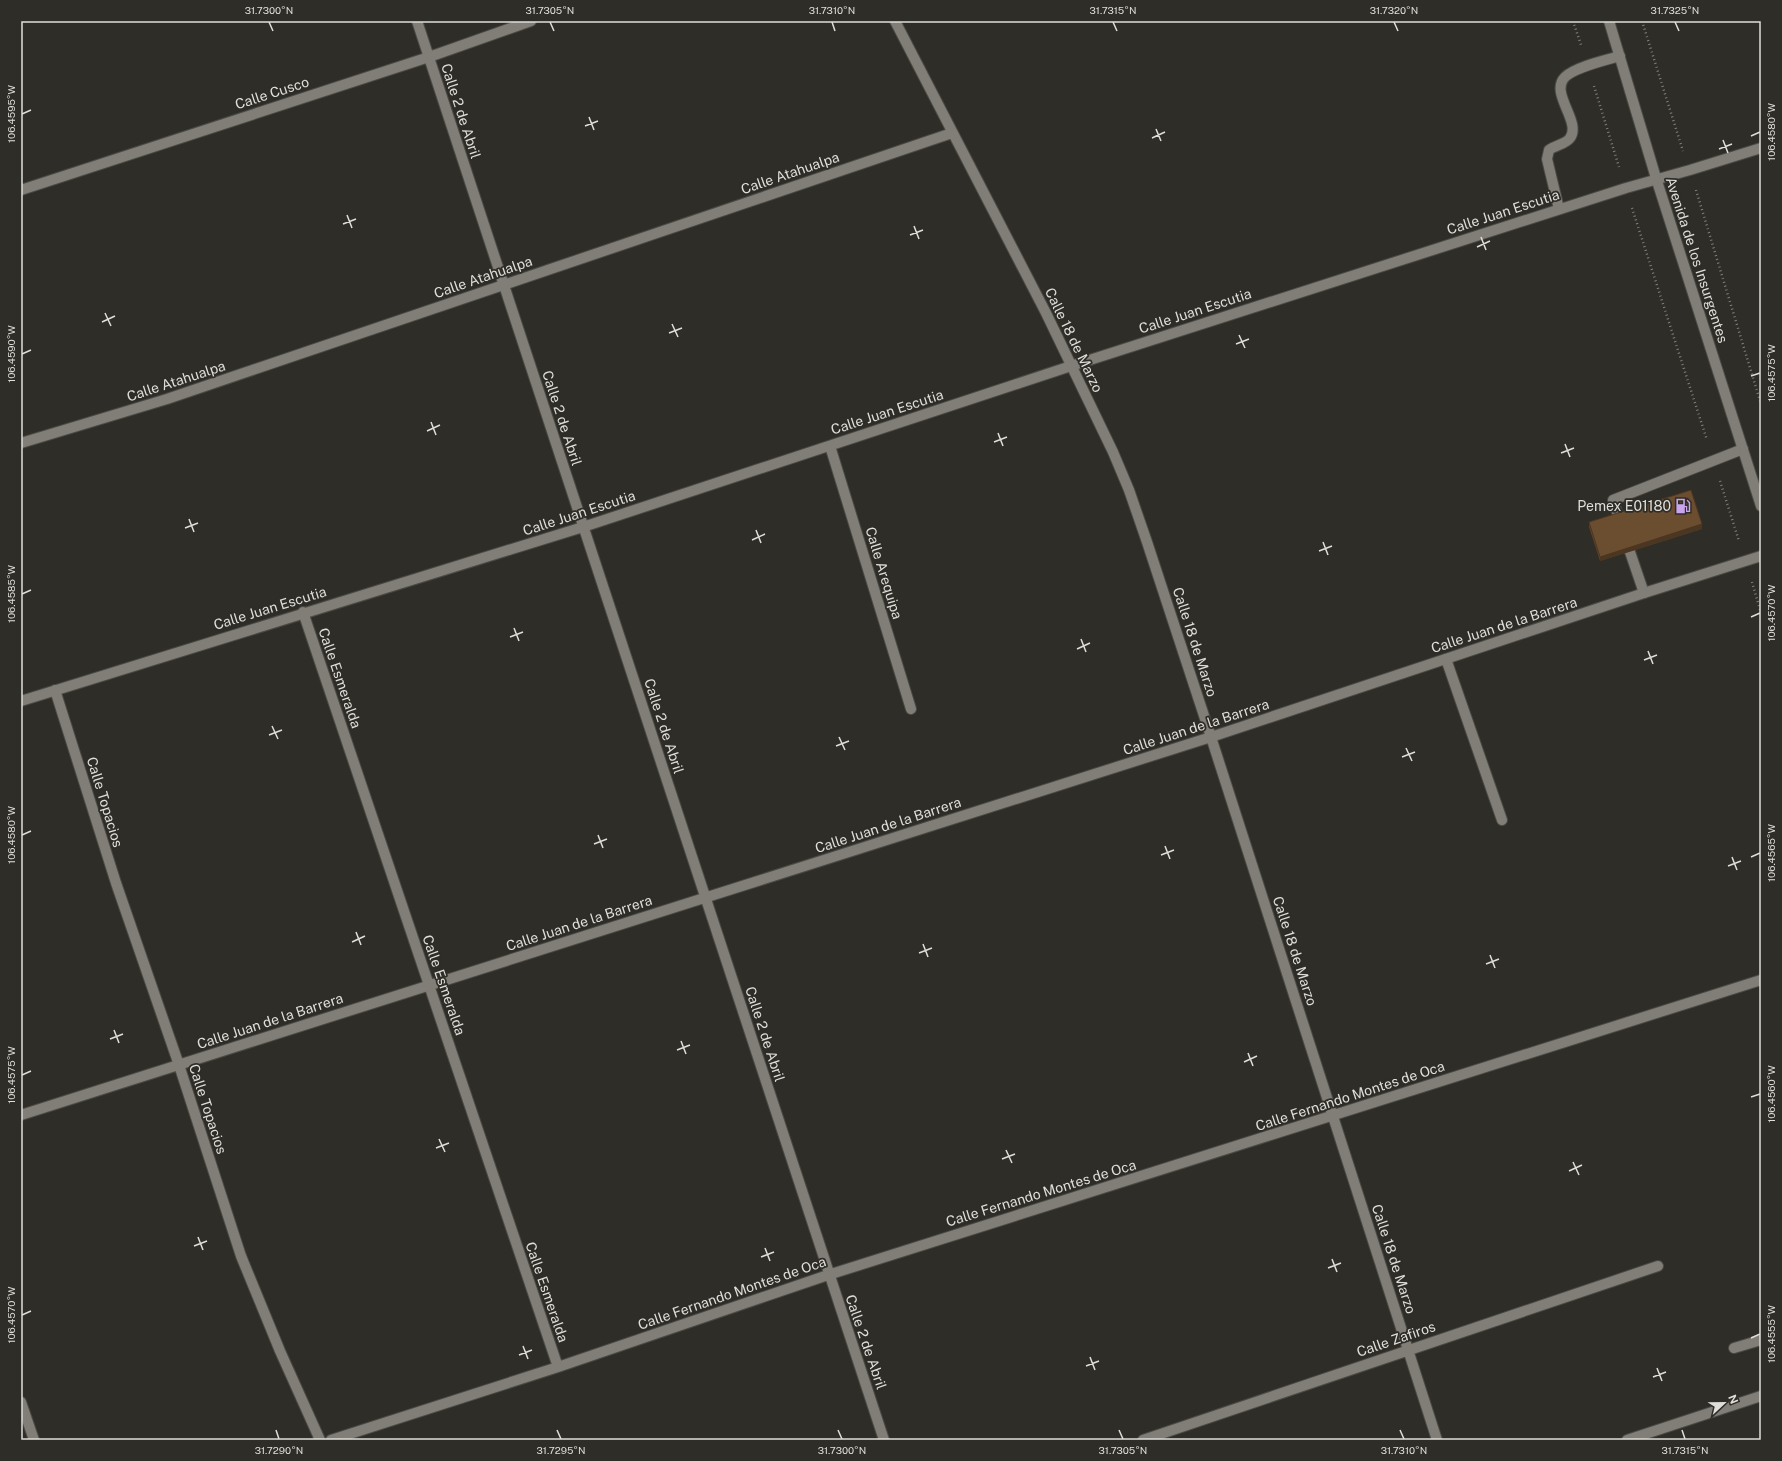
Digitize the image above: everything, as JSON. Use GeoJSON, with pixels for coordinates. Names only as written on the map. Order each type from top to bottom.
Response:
{"type":"FeatureCollection","features":[{"type":"Feature","properties":{"kind":"street","name":"Calle 2 de Abril"},"geometry":{"type":"LineString","coordinates":[[417,21],[706,898],[828,1275],[884,1440]]}},
{"type":"Feature","properties":{"kind":"street","name":"Calle Cusco"},"geometry":{"type":"LineString","coordinates":[[21,190],[429,57],[532,21]]}},
{"type":"Feature","properties":{"kind":"street","name":"Calle 18 de Marzo"},"geometry":{"type":"LineString","coordinates":[[895,21],[1046,313],[1113,452],[1129,490],[1211,737],[1437,1440]]}},
{"type":"Feature","properties":{"kind":"street","name":"Avenida de los Insurgentes"},"geometry":{"type":"LineString","coordinates":[[1609,21],[1656,178],[1761,506]]}},
{"type":"Feature","properties":{"kind":"street"},"geometry":{"type":"LineString","coordinates":[[1559,209],[1546,158],[1547,153],[1553,147],[1565,142],[1572,134],[1573,127],[1562,94],[1562,82],[1566,76],[1587,66],[1620,56]]}},
{"type":"Feature","properties":{"kind":"street","name":"Calle Atahualpa"},"geometry":{"type":"LineString","coordinates":[[21,443],[167,399],[952,133]]}},
{"type":"Feature","properties":{"kind":"street","name":"Calle Juan Escutia"},"geometry":{"type":"LineString","coordinates":[[21,701],[583,526],[1071,366],[1559,209],[1656,178],[1690,170],[1761,148]]}},
{"type":"Feature","properties":{"kind":"street","name":"Calle Arequipa"},"geometry":{"type":"LineString","coordinates":[[830,446],[911,709]]}},
{"type":"Feature","properties":{"kind":"street"},"geometry":{"type":"LineString","coordinates":[[1619,518],[1612,500],[1714,459],[1743,449]]}},
{"type":"Feature","properties":{"kind":"street"},"geometry":{"type":"LineString","coordinates":[[1630,552],[1644,593]]}},
{"type":"Feature","properties":{"kind":"street","name":"Calle Juan de la Barrera"},"geometry":{"type":"LineString","coordinates":[[21,1115],[1211,737],[1644,593],[1761,556]]}},
{"type":"Feature","properties":{"kind":"street","name":"Calle Esmeralda"},"geometry":{"type":"LineString","coordinates":[[303,612],[558,1366]]}},
{"type":"Feature","properties":{"kind":"street"},"geometry":{"type":"LineString","coordinates":[[1446,659],[1502,820]]}},
{"type":"Feature","properties":{"kind":"street","name":"Calle Topacios"},"geometry":{"type":"LineString","coordinates":[[55,690],[116,883],[179,1065],[241,1256],[280,1350],[320,1440]]}},
{"type":"Feature","properties":{"kind":"street","name":"Calle Fernando Montes de Oca"},"geometry":{"type":"LineString","coordinates":[[331,1440],[558,1366],[828,1275],[1761,980]]}},
{"type":"Feature","properties":{"kind":"street","name":"Calle Zafiros"},"geometry":{"type":"LineString","coordinates":[[1143,1440],[1408,1349],[1658,1266]]}},
{"type":"Feature","properties":{"kind":"street"},"geometry":{"type":"LineString","coordinates":[[1734,1348],[1761,1340]]}},
{"type":"Feature","properties":{"kind":"street"},"geometry":{"type":"LineString","coordinates":[[1626,1440],[1761,1396]]}},
{"type":"Feature","properties":{"kind":"street"},"geometry":{"type":"LineString","coordinates":[[21,1402],[34,1440]]}},
{"type":"Feature","properties":{"kind":"path"},"geometry":{"type":"LineString","coordinates":[[1573,21],[1714,459],[1761,612]]}},
{"type":"Feature","properties":{"kind":"path"},"geometry":{"type":"LineString","coordinates":[[1642,21],[1690,170],[1761,404]]}},
{"type":"Feature","properties":{"kind":"building"},"geometry":{"type":"Polygon","coordinates":[[[1691,490],[1702,524],[1600,557],[1589,522],[1691,490]]]}},
{"type":"Feature","properties":{"kind":"place","name":"Pemex E01180"},"geometry":{"type":"Point","coordinates":[1683,506]}}]}
